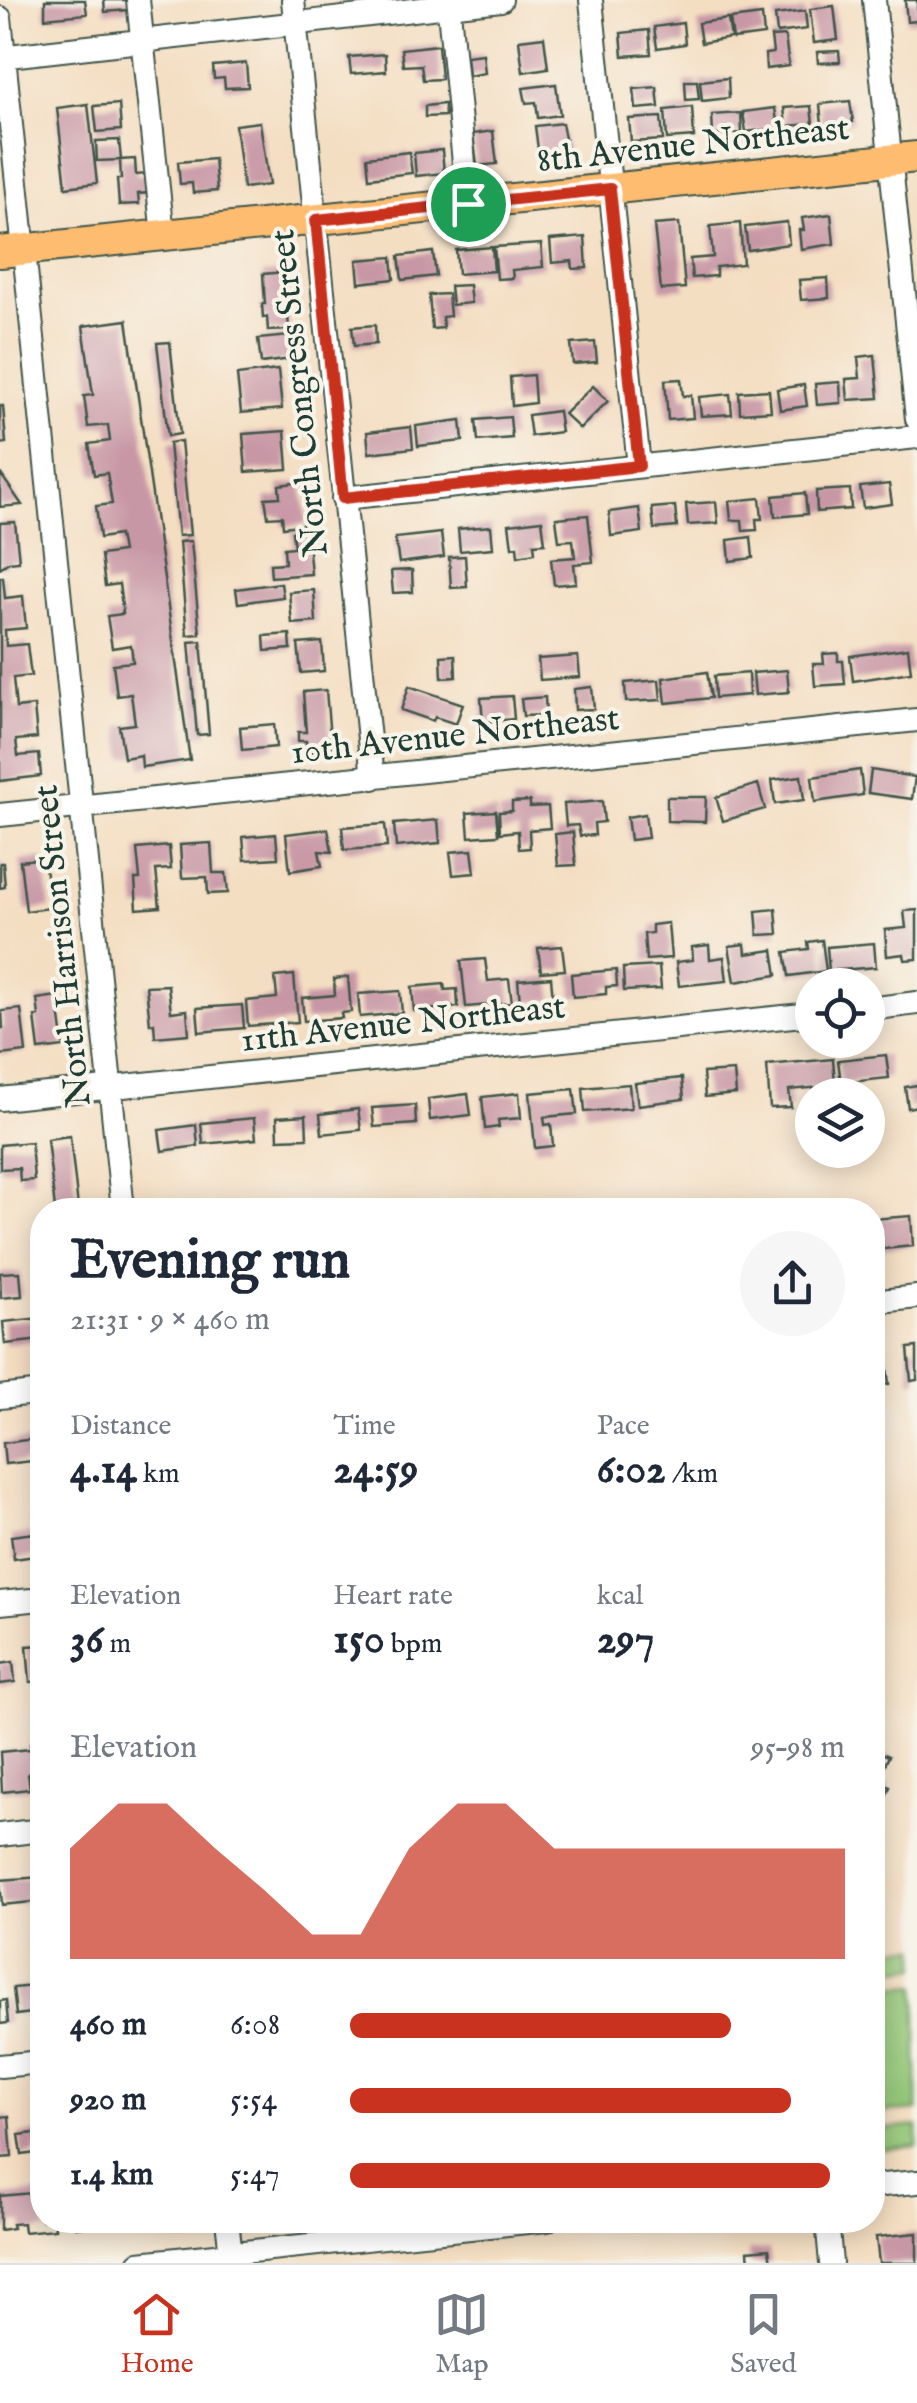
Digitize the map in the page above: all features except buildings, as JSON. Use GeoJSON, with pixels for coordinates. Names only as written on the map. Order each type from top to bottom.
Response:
{"type":"FeatureCollection","features":[{"type":"Feature","properties":{"kind":"main road","name":"8th Avenue Northeast"},"geometry":{"type":"LineString","coordinates":[[12,250],[904,158]]}},
{"type":"Feature","properties":{"kind":"street"},"geometry":{"type":"LineString","coordinates":[[138,0],[163,235]]}},
{"type":"Feature","properties":{"kind":"street"},"geometry":{"type":"LineString","coordinates":[[2,57],[142,41],[294,11],[501,0]]}},
{"type":"Feature","properties":{"kind":"street"},"geometry":{"type":"LineString","coordinates":[[591,0],[639,466]]}},
{"type":"Feature","properties":{"kind":"street"},"geometry":{"type":"LineString","coordinates":[[874,0],[904,158],[917,418]]}},
{"type":"Feature","properties":{"kind":"street"},"geometry":{"type":"LineString","coordinates":[[448,3],[468,204]]}},
{"type":"Feature","properties":{"kind":"street","name":"North Congress Street"},"geometry":{"type":"LineString","coordinates":[[294,11],[373,778]]}},
{"type":"Feature","properties":{"kind":"street","name":"North Harrison Street"},"geometry":{"type":"LineString","coordinates":[[0,18],[12,250],[82,806],[122,1198]]}},
{"type":"Feature","properties":{"kind":"street"},"geometry":{"type":"LineString","coordinates":[[343,498],[917,437]]}},
{"type":"Feature","properties":{"kind":"street","name":"10th Avenue Northeast"},"geometry":{"type":"LineString","coordinates":[[0,816],[917,720]]}},
{"type":"Feature","properties":{"kind":"street"},"geometry":{"type":"LineString","coordinates":[[885,1006],[917,1003]]}},
{"type":"Feature","properties":{"kind":"street","name":"11th Avenue Northeast"},"geometry":{"type":"LineString","coordinates":[[0,1099],[795,1016]]}},
{"type":"Feature","properties":{"kind":"street"},"geometry":{"type":"LineString","coordinates":[[885,1301],[917,1297]]}},
{"type":"Feature","properties":{"kind":"street"},"geometry":{"type":"LineString","coordinates":[[0,1397],[30,1393]]}},
{"type":"Feature","properties":{"kind":"street"},"geometry":{"type":"LineString","coordinates":[[0,1603],[30,1600]]}},
{"type":"Feature","properties":{"kind":"street"},"geometry":{"type":"LineString","coordinates":[[0,1835],[30,1831]]}},
{"type":"Feature","properties":{"kind":"street"},"geometry":{"type":"LineString","coordinates":[[0,2066],[30,2063]]}},
{"type":"Feature","properties":{"kind":"street"},"geometry":{"type":"LineString","coordinates":[[885,2185],[917,2182]]}},
{"type":"Feature","properties":{"kind":"street"},"geometry":{"type":"LineString","coordinates":[[228,2233],[231,2258]]}},
{"type":"Feature","properties":{"kind":"street"},"geometry":{"type":"LineString","coordinates":[[139,2263],[231,2258],[440,2233]]}},
{"type":"Feature","properties":{"kind":"street"},"geometry":{"type":"LineString","coordinates":[[828,2233],[831,2263]]}},
{"type":"Feature","properties":{"kind":"green space"},"geometry":{"type":"Polygon","coordinates":[[[917,1947],[917,1967],[885,1970],[885,1949],[917,1947]]]}},
{"type":"Feature","properties":{"kind":"green space"},"geometry":{"type":"Polygon","coordinates":[[[917,1985],[917,2110],[885,2112],[885,1987],[917,1985]]]}},
{"type":"Feature","properties":{"kind":"green space"},"geometry":{"type":"Polygon","coordinates":[[[917,2126],[917,2146],[885,2149],[885,2129],[917,2126]]]}},
{"type":"Feature","properties":{"kind":"route"},"geometry":{"type":"LineString","coordinates":[[610,189],[639,466],[343,498],[316,220],[468,204],[610,189]]}}]}
